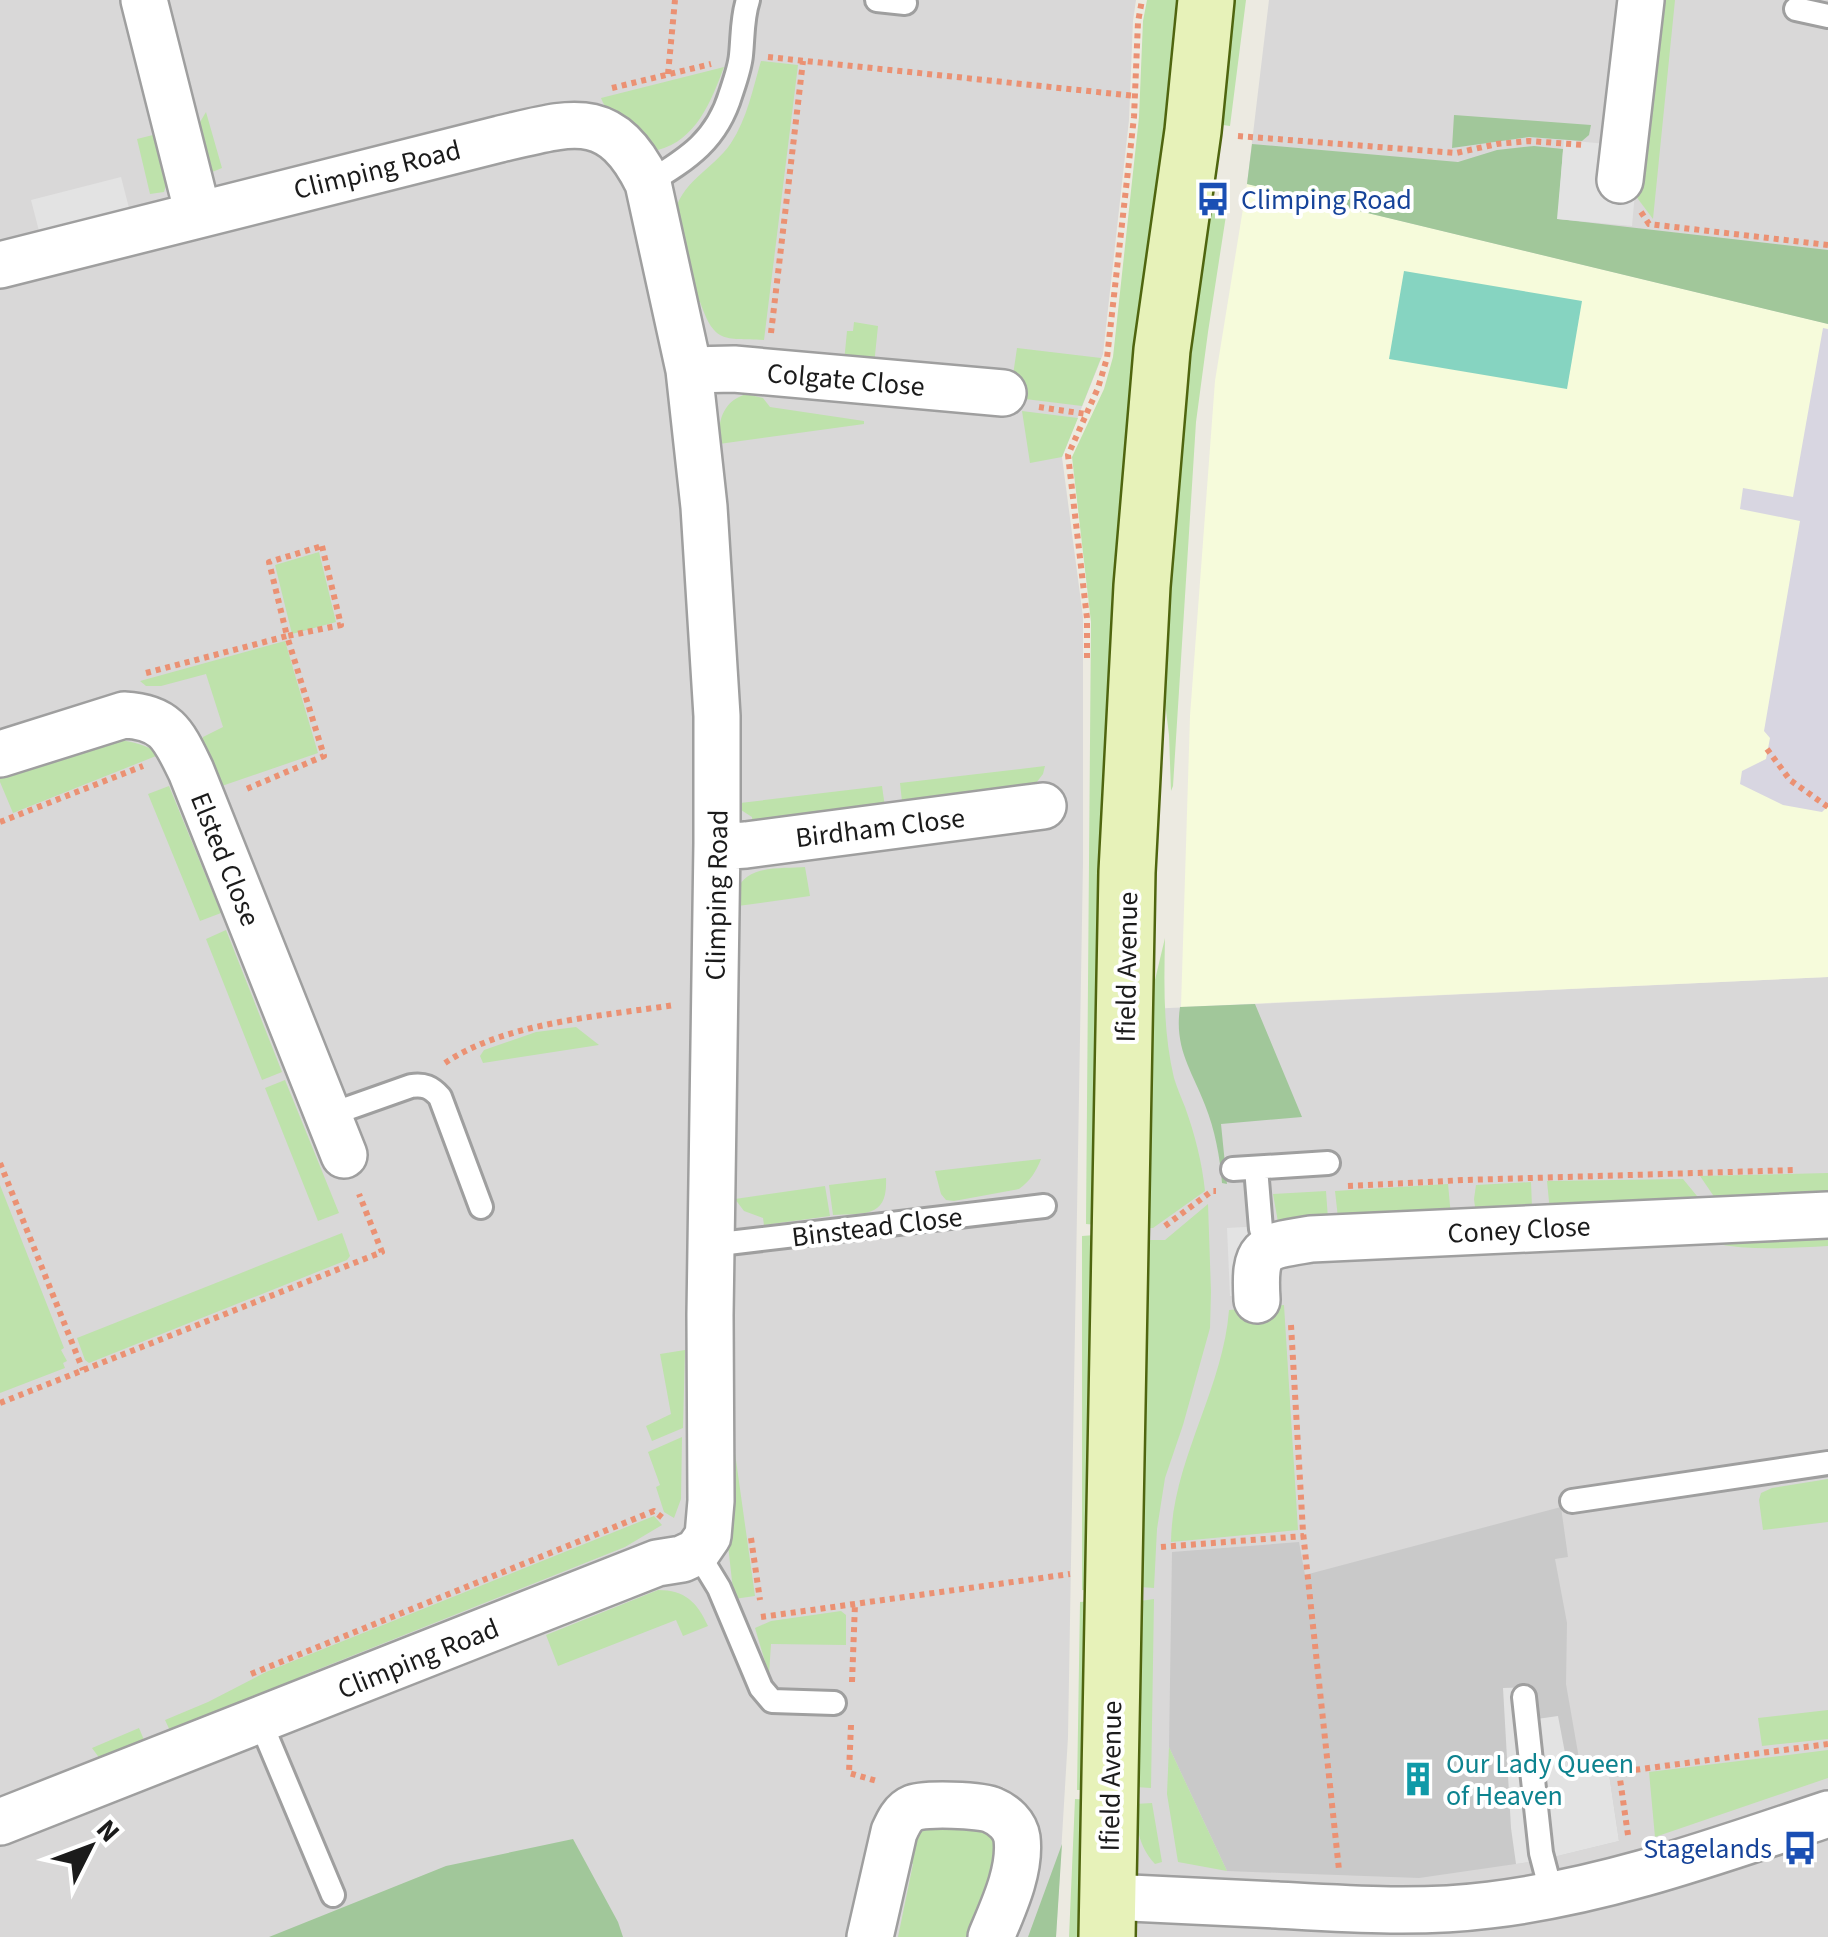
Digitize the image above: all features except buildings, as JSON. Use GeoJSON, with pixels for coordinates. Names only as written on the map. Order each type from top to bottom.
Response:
{"type":"FeatureCollection","features":[{"type":"Feature","properties":{"kind":"street"},"geometry":{"type":"LineString","coordinates":[[144,0],[198,214]]}},
{"type":"Feature","properties":{"kind":"street","name":"Ifield Avenue"},"geometry":{"type":"LineString","coordinates":[[1108,1917],[1127,872],[1142,586],[1162,350],[1206,0]]}},
{"type":"Feature","properties":{"kind":"street"},"geometry":{"type":"LineString","coordinates":[[1620,180],[1641,0]]}},
{"type":"Feature","properties":{"kind":"street","name":"Climping Road"},"geometry":{"type":"LineString","coordinates":[[0,265],[551,128],[587,124],[605,132],[636,159],[648,183],[688,370],[711,598],[717,716],[708,1536],[697,1552],[682,1560],[657,1563],[0,1822]]}},
{"type":"Feature","properties":{"kind":"street","name":"Colgate Close"},"geometry":{"type":"LineString","coordinates":[[688,370],[766,372],[1002,393]]}},
{"type":"Feature","properties":{"kind":"street","name":"Elsted Close"},"geometry":{"type":"LineString","coordinates":[[0,754],[124,716],[138,716],[165,727],[175,738],[336,1135]]}},
{"type":"Feature","properties":{"kind":"street","name":"Birdham Close"},"geometry":{"type":"LineString","coordinates":[[717,843],[730,846],[1043,806]]}},
{"type":"Feature","properties":{"kind":"street","name":"Coney Close"},"geometry":{"type":"LineString","coordinates":[[1275,1244],[1311,1239],[1828,1215]]}},
{"type":"Feature","properties":{"kind":"street"},"geometry":{"type":"LineString","coordinates":[[1274,1309],[1256,1262],[1275,1244]]}},
{"type":"Feature","properties":{"kind":"street"},"geometry":{"type":"LineString","coordinates":[[870,1937],[894,1832],[911,1808],[929,1805],[990,1808],[1012,1824],[1017,1839],[1010,1892],[991,1937]]}},
{"type":"Feature","properties":{"kind":"street"},"geometry":{"type":"LineString","coordinates":[[1108,1917],[1452,1909],[1552,1896],[1633,1876],[1828,1814]]}},
{"type":"Feature","properties":{"kind":"lane"},"geometry":{"type":"LineString","coordinates":[[648,183],[712,134],[725,114],[741,59],[748,0]]}},
{"type":"Feature","properties":{"kind":"lane"},"geometry":{"type":"LineString","coordinates":[[878,0],[905,3]]}},
{"type":"Feature","properties":{"kind":"lane"},"geometry":{"type":"LineString","coordinates":[[1796,10],[1828,16]]}},
{"type":"Feature","properties":{"kind":"lane"},"geometry":{"type":"LineString","coordinates":[[336,1135],[422,1084],[440,1097],[481,1206]]}},
{"type":"Feature","properties":{"kind":"lane"},"geometry":{"type":"LineString","coordinates":[[1275,1244],[1261,1230],[1245,1168],[1328,1163]]}},
{"type":"Feature","properties":{"kind":"lane","name":"Binstead Close"},"geometry":{"type":"LineString","coordinates":[[711,1245],[1044,1206]]}},
{"type":"Feature","properties":{"kind":"lane"},"geometry":{"type":"LineString","coordinates":[[1572,1501],[1828,1463]]}},
{"type":"Feature","properties":{"kind":"lane"},"geometry":{"type":"LineString","coordinates":[[697,1552],[736,1624],[760,1688],[772,1701],[834,1703]]}},
{"type":"Feature","properties":{"kind":"lane"},"geometry":{"type":"LineString","coordinates":[[1524,1696],[1541,1853],[1552,1896]]}},
{"type":"Feature","properties":{"kind":"lane"},"geometry":{"type":"LineString","coordinates":[[260,1721],[333,1895]]}},
{"type":"Feature","properties":{"kind":"path"},"geometry":{"type":"LineString","coordinates":[[668,74],[675,0]]}},
{"type":"Feature","properties":{"kind":"path"},"geometry":{"type":"LineString","coordinates":[[605,132],[592,93],[719,62],[770,57],[1135,96]]}},
{"type":"Feature","properties":{"kind":"path"},"geometry":{"type":"LineString","coordinates":[[766,372],[802,61]]}},
{"type":"Feature","properties":{"kind":"path"},"geometry":{"type":"LineString","coordinates":[[1192,131],[1456,154],[1529,141],[1596,146],[1650,224],[1828,245]]}},
{"type":"Feature","properties":{"kind":"path"},"geometry":{"type":"LineString","coordinates":[[134,676],[287,636],[341,625],[322,546],[269,562],[287,636],[324,756],[204,806]]}},
{"type":"Feature","properties":{"kind":"path"},"geometry":{"type":"LineString","coordinates":[[1768,748],[1790,780],[1828,807]]}},
{"type":"Feature","properties":{"kind":"path"},"geometry":{"type":"LineString","coordinates":[[0,822],[181,751]]}},
{"type":"Feature","properties":{"kind":"path"},"geometry":{"type":"LineString","coordinates":[[422,1084],[434,1071],[471,1048],[540,1026],[715,998]]}},
{"type":"Feature","properties":{"kind":"path"},"geometry":{"type":"LineString","coordinates":[[0,1402],[382,1252],[336,1135]]}},
{"type":"Feature","properties":{"kind":"path"},"geometry":{"type":"LineString","coordinates":[[0,1163],[83,1370]]}},
{"type":"Feature","properties":{"kind":"path"},"geometry":{"type":"LineString","coordinates":[[1274,1309],[1304,1536],[1341,1882],[1340,1909]]}},
{"type":"Feature","properties":{"kind":"path"},"geometry":{"type":"LineString","coordinates":[[1161,1547],[1304,1536]]}},
{"type":"Feature","properties":{"kind":"path"},"geometry":{"type":"LineString","coordinates":[[736,1624],[760,1616],[1076,1573]]}},
{"type":"Feature","properties":{"kind":"path"},"geometry":{"type":"LineString","coordinates":[[1633,1876],[1619,1772],[1828,1744]]}},
{"type":"Feature","properties":{"kind":"shaded area"},"geometry":{"type":"Polygon","coordinates":[[[0,0],[1136,0],[1129,120],[1103,354],[1062,457],[1083,617],[1083,862],[1068,1737],[1056,1937],[0,1937],[0,0]]]}},
{"type":"Feature","properties":{"kind":"shaded area"},"geometry":{"type":"Polygon","coordinates":[[[1269,0],[1828,0],[1828,324],[1247,184],[1269,0]]]}},
{"type":"Feature","properties":{"kind":"shaded area"},"geometry":{"type":"Polygon","coordinates":[[[1564,140],[1639,147],[1632,226],[1557,219],[1564,140]]]}},
{"type":"Feature","properties":{"kind":"shaded area"},"geometry":{"type":"Polygon","coordinates":[[[121,177],[129,208],[39,231],[31,200],[121,177]]]}},
{"type":"Feature","properties":{"kind":"shaded area"},"geometry":{"type":"Polygon","coordinates":[[[1247,184],[1828,324],[1828,977],[1181,1007],[1190,716],[1215,381],[1247,184]]]}},
{"type":"Feature","properties":{"kind":"shaded area"},"geometry":{"type":"Polygon","coordinates":[[[1404,271],[1582,301],[1567,389],[1389,359],[1404,271]]]}},
{"type":"Feature","properties":{"kind":"shaded area"},"geometry":{"type":"Polygon","coordinates":[[[1823,328],[1828,329],[1828,806],[1822,812],[1783,805],[1740,784],[1742,771],[1766,759],[1770,738],[1764,731],[1800,521],[1740,509],[1743,488],[1793,497],[1823,328]]]}},
{"type":"Feature","properties":{"kind":"shaded area"},"geometry":{"type":"Polygon","coordinates":[[[1828,977],[1828,1937],[1125,1937],[1140,1587],[1148,1009],[1828,977]]]}},
{"type":"Feature","properties":{"kind":"shaded area"},"geometry":{"type":"Polygon","coordinates":[[[1279,1225],[1282,1293],[1230,1296],[1227,1228],[1279,1225]]]}},
{"type":"Feature","properties":{"kind":"shaded area"},"geometry":{"type":"Polygon","coordinates":[[[1561,1507],[1568,1557],[1555,1559],[1567,1623],[1566,1684],[1581,1770],[1608,1767],[1619,1841],[1537,1861],[1419,1878],[1227,1871],[1169,1747],[1172,1552],[1299,1542],[1305,1575],[1561,1507]]]}},
{"type":"Feature","properties":{"kind":"shaded area"},"geometry":{"type":"Polygon","coordinates":[[[1533,1687],[1537,1719],[1558,1716],[1569,1774],[1608,1767],[1619,1841],[1516,1864],[1503,1688],[1533,1687]]]}},
{"type":"Feature","properties":{"kind":"green space"},"geometry":{"type":"Polygon","coordinates":[[[1147,0],[1176,0],[1123,549],[1112,589],[1098,1225],[1086,1224],[1091,622],[1072,457],[1104,389],[1113,357],[1139,117],[1147,0]]]}},
{"type":"Feature","properties":{"kind":"green space"},"geometry":{"type":"Polygon","coordinates":[[[1226,0],[1246,0],[1230,126],[1209,123],[1226,0]]]}},
{"type":"Feature","properties":{"kind":"green space"},"geometry":{"type":"Polygon","coordinates":[[[1655,0],[1675,0],[1653,219],[1635,195],[1655,0]]]}},
{"type":"Feature","properties":{"kind":"green space"},"geometry":{"type":"Polygon","coordinates":[[[761,61],[798,65],[764,340],[722,336],[711,325],[700,302],[688,302],[674,217],[682,194],[737,134],[761,61]]]}},
{"type":"Feature","properties":{"kind":"green space"},"geometry":{"type":"Polygon","coordinates":[[[724,67],[692,129],[658,150],[624,128],[601,98],[724,67]]]}},
{"type":"Feature","properties":{"kind":"green space"},"geometry":{"type":"Polygon","coordinates":[[[206,112],[222,168],[205,175],[196,129],[206,112]]]}},
{"type":"Feature","properties":{"kind":"green space"},"geometry":{"type":"Polygon","coordinates":[[[1454,115],[1591,125],[1589,135],[1582,141],[1529,137],[1452,148],[1454,115]]]}},
{"type":"Feature","properties":{"kind":"green space"},"geometry":{"type":"Polygon","coordinates":[[[161,133],[168,179],[164,192],[150,194],[137,139],[161,133]]]}},
{"type":"Feature","properties":{"kind":"green space"},"geometry":{"type":"Polygon","coordinates":[[[1252,144],[1458,162],[1497,150],[1534,146],[1563,149],[1558,219],[1828,250],[1828,324],[1247,184],[1252,144]]]}},
{"type":"Feature","properties":{"kind":"green space"},"geometry":{"type":"Polygon","coordinates":[[[1200,204],[1227,209],[1196,422],[1171,791],[1158,610],[1200,204]]]}},
{"type":"Feature","properties":{"kind":"green space"},"geometry":{"type":"Polygon","coordinates":[[[854,322],[878,326],[874,365],[844,362],[847,331],[853,331],[854,322]]]}},
{"type":"Feature","properties":{"kind":"green space"},"geometry":{"type":"Polygon","coordinates":[[[1017,348],[1101,358],[1082,406],[1017,398],[1013,375],[1017,348]]]}},
{"type":"Feature","properties":{"kind":"green space"},"geometry":{"type":"Polygon","coordinates":[[[746,394],[763,398],[770,407],[864,424],[719,444],[723,413],[746,394]]]}},
{"type":"Feature","properties":{"kind":"green space"},"geometry":{"type":"Polygon","coordinates":[[[1022,411],[1078,418],[1062,457],[1030,463],[1022,411]]]}},
{"type":"Feature","properties":{"kind":"green space"},"geometry":{"type":"Polygon","coordinates":[[[319,552],[336,622],[292,634],[275,565],[319,552]]]}},
{"type":"Feature","properties":{"kind":"green space"},"geometry":{"type":"Polygon","coordinates":[[[285,641],[318,753],[216,788],[200,745],[203,737],[223,727],[206,674],[161,686],[146,686],[140,681],[285,641]]]}},
{"type":"Feature","properties":{"kind":"green space"},"geometry":{"type":"Polygon","coordinates":[[[109,739],[144,746],[156,751],[156,756],[13,813],[0,782],[0,771],[109,739]]]}},
{"type":"Feature","properties":{"kind":"green space"},"geometry":{"type":"Polygon","coordinates":[[[1045,766],[1033,787],[903,811],[900,783],[1045,766]]]}},
{"type":"Feature","properties":{"kind":"green space"},"geometry":{"type":"Polygon","coordinates":[[[169,786],[221,913],[200,921],[148,794],[169,786]]]}},
{"type":"Feature","properties":{"kind":"green space"},"geometry":{"type":"Polygon","coordinates":[[[882,786],[886,814],[752,825],[752,817],[741,810],[740,803],[882,786]]]}},
{"type":"Feature","properties":{"kind":"green space"},"geometry":{"type":"Polygon","coordinates":[[[805,867],[810,896],[738,906],[738,890],[749,876],[767,870],[805,867]]]}},
{"type":"Feature","properties":{"kind":"green space"},"geometry":{"type":"Polygon","coordinates":[[[226,930],[282,1072],[262,1080],[206,939],[226,930]]]}},
{"type":"Feature","properties":{"kind":"green space"},"geometry":{"type":"Polygon","coordinates":[[[1165,938],[1170,1061],[1195,1138],[1205,1191],[1153,1228],[1146,1228],[1148,1009],[1165,938]]]}},
{"type":"Feature","properties":{"kind":"green space"},"geometry":{"type":"Polygon","coordinates":[[[1255,1004],[1302,1117],[1221,1124],[1227,1184],[1222,1183],[1212,1124],[1182,1047],[1180,1007],[1255,1004]]]}},
{"type":"Feature","properties":{"kind":"green space"},"geometry":{"type":"Polygon","coordinates":[[[576,1027],[599,1045],[483,1063],[480,1056],[484,1050],[536,1032],[576,1027]]]}},
{"type":"Feature","properties":{"kind":"green space"},"geometry":{"type":"Polygon","coordinates":[[[285,1080],[339,1213],[318,1221],[265,1088],[285,1080]]]}},
{"type":"Feature","properties":{"kind":"green space"},"geometry":{"type":"Polygon","coordinates":[[[1041,1159],[1019,1189],[954,1201],[941,1194],[935,1171],[1041,1159]]]}},
{"type":"Feature","properties":{"kind":"green space"},"geometry":{"type":"Polygon","coordinates":[[[1828,1173],[1828,1202],[1715,1198],[1700,1176],[1828,1173]]]}},
{"type":"Feature","properties":{"kind":"green space"},"geometry":{"type":"Polygon","coordinates":[[[886,1178],[886,1191],[879,1207],[864,1213],[833,1215],[829,1185],[886,1178]]]}},
{"type":"Feature","properties":{"kind":"green space"},"geometry":{"type":"Polygon","coordinates":[[[1683,1179],[1706,1207],[1550,1212],[1547,1181],[1683,1179]]]}},
{"type":"Feature","properties":{"kind":"green space"},"geometry":{"type":"Polygon","coordinates":[[[1531,1182],[1532,1207],[1476,1215],[1476,1185],[1531,1182]]]}},
{"type":"Feature","properties":{"kind":"green space"},"geometry":{"type":"Polygon","coordinates":[[[1448,1184],[1451,1216],[1338,1218],[1335,1191],[1448,1184]]]}},
{"type":"Feature","properties":{"kind":"green space"},"geometry":{"type":"Polygon","coordinates":[[[0,1185],[67,1361],[63,1363],[65,1368],[0,1393],[0,1185]]]}},
{"type":"Feature","properties":{"kind":"green space"},"geometry":{"type":"Polygon","coordinates":[[[825,1186],[830,1216],[764,1225],[763,1218],[744,1211],[735,1199],[825,1186]]]}},
{"type":"Feature","properties":{"kind":"green space"},"geometry":{"type":"Polygon","coordinates":[[[1326,1191],[1328,1219],[1278,1222],[1273,1194],[1326,1191]]]}},
{"type":"Feature","properties":{"kind":"green space"},"geometry":{"type":"Polygon","coordinates":[[[1208,1204],[1210,1328],[1165,1478],[1154,1588],[1140,1587],[1145,1240],[1165,1240],[1208,1204]]]}},
{"type":"Feature","properties":{"kind":"green space"},"geometry":{"type":"Polygon","coordinates":[[[1828,1229],[1828,1246],[1755,1248],[1712,1243],[1828,1229]]]}},
{"type":"Feature","properties":{"kind":"green space"},"geometry":{"type":"Polygon","coordinates":[[[342,1233],[350,1256],[347,1260],[89,1363],[85,1360],[77,1338],[342,1233]]]}},
{"type":"Feature","properties":{"kind":"green space"},"geometry":{"type":"Polygon","coordinates":[[[1095,1235],[1097,1591],[1082,1590],[1082,1236],[1095,1235]]]}},
{"type":"Feature","properties":{"kind":"green space"},"geometry":{"type":"Polygon","coordinates":[[[1284,1305],[1298,1530],[1171,1542],[1180,1483],[1218,1369],[1229,1310],[1284,1305]]]}},
{"type":"Feature","properties":{"kind":"green space"},"geometry":{"type":"Polygon","coordinates":[[[685,1350],[683,1428],[652,1441],[646,1426],[671,1414],[660,1354],[685,1350]]]}},
{"type":"Feature","properties":{"kind":"green space"},"geometry":{"type":"Polygon","coordinates":[[[682,1437],[681,1499],[674,1518],[664,1512],[656,1487],[660,1485],[648,1452],[682,1437]]]}},
{"type":"Feature","properties":{"kind":"green space"},"geometry":{"type":"Polygon","coordinates":[[[734,1446],[755,1596],[734,1599],[724,1509],[728,1451],[734,1446]]]}},
{"type":"Feature","properties":{"kind":"green space"},"geometry":{"type":"Polygon","coordinates":[[[1828,1479],[1828,1522],[1763,1530],[1761,1493],[1828,1479]]]}},
{"type":"Feature","properties":{"kind":"green space"},"geometry":{"type":"Polygon","coordinates":[[[654,1516],[662,1525],[625,1547],[309,1673],[173,1737],[165,1720],[266,1672],[654,1516]]]}},
{"type":"Feature","properties":{"kind":"green space"},"geometry":{"type":"Polygon","coordinates":[[[658,1590],[676,1592],[689,1599],[708,1626],[683,1636],[676,1620],[558,1666],[546,1635],[658,1590]]]}},
{"type":"Feature","properties":{"kind":"green space"},"geometry":{"type":"Polygon","coordinates":[[[1154,1599],[1151,1788],[1136,1787],[1140,1601],[1154,1599]]]}},
{"type":"Feature","properties":{"kind":"green space"},"geometry":{"type":"Polygon","coordinates":[[[1092,1601],[1088,1790],[1077,1790],[1080,1602],[1092,1601]]]}},
{"type":"Feature","properties":{"kind":"green space"},"geometry":{"type":"Polygon","coordinates":[[[841,1611],[846,1615],[846,1645],[771,1644],[769,1675],[755,1628],[771,1621],[841,1611]]]}},
{"type":"Feature","properties":{"kind":"green space"},"geometry":{"type":"Polygon","coordinates":[[[1828,1710],[1828,1739],[1762,1746],[1758,1718],[1828,1710]]]}},
{"type":"Feature","properties":{"kind":"green space"},"geometry":{"type":"Polygon","coordinates":[[[139,1728],[147,1747],[103,1763],[92,1748],[139,1728]]]}},
{"type":"Feature","properties":{"kind":"green space"},"geometry":{"type":"Polygon","coordinates":[[[1169,1747],[1227,1871],[1178,1862],[1167,1794],[1169,1747]]]}},
{"type":"Feature","properties":{"kind":"green space"},"geometry":{"type":"Polygon","coordinates":[[[1828,1750],[1828,1778],[1655,1837],[1649,1772],[1828,1750]]]}},
{"type":"Feature","properties":{"kind":"green space"},"geometry":{"type":"Polygon","coordinates":[[[1075,1799],[1094,1800],[1087,1937],[1069,1937],[1075,1799]]]}},
{"type":"Feature","properties":{"kind":"green space"},"geometry":{"type":"Polygon","coordinates":[[[1152,1803],[1162,1862],[1155,1864],[1142,1843],[1135,1804],[1152,1803]]]}},
{"type":"Feature","properties":{"kind":"green space"},"geometry":{"type":"Polygon","coordinates":[[[969,1820],[993,1836],[997,1853],[996,1868],[971,1937],[898,1937],[913,1864],[901,1858],[924,1823],[969,1820]]]}},
{"type":"Feature","properties":{"kind":"green space"},"geometry":{"type":"Polygon","coordinates":[[[573,1839],[623,1937],[269,1937],[446,1866],[573,1839]]]}},
{"type":"Feature","properties":{"kind":"green space"},"geometry":{"type":"Polygon","coordinates":[[[1062,1844],[1056,1937],[1028,1937],[1062,1844]]]}},
{"type":"Feature","properties":{"kind":"place","name":"Climping Road"},"geometry":{"type":"Point","coordinates":[1213,199]}},
{"type":"Feature","properties":{"kind":"place","name":"Our Lady Queen of Heaven"},"geometry":{"type":"Point","coordinates":[1418,1779]}},
{"type":"Feature","properties":{"kind":"place","name":"Stagelands"},"geometry":{"type":"Point","coordinates":[1800,1848]}}]}
